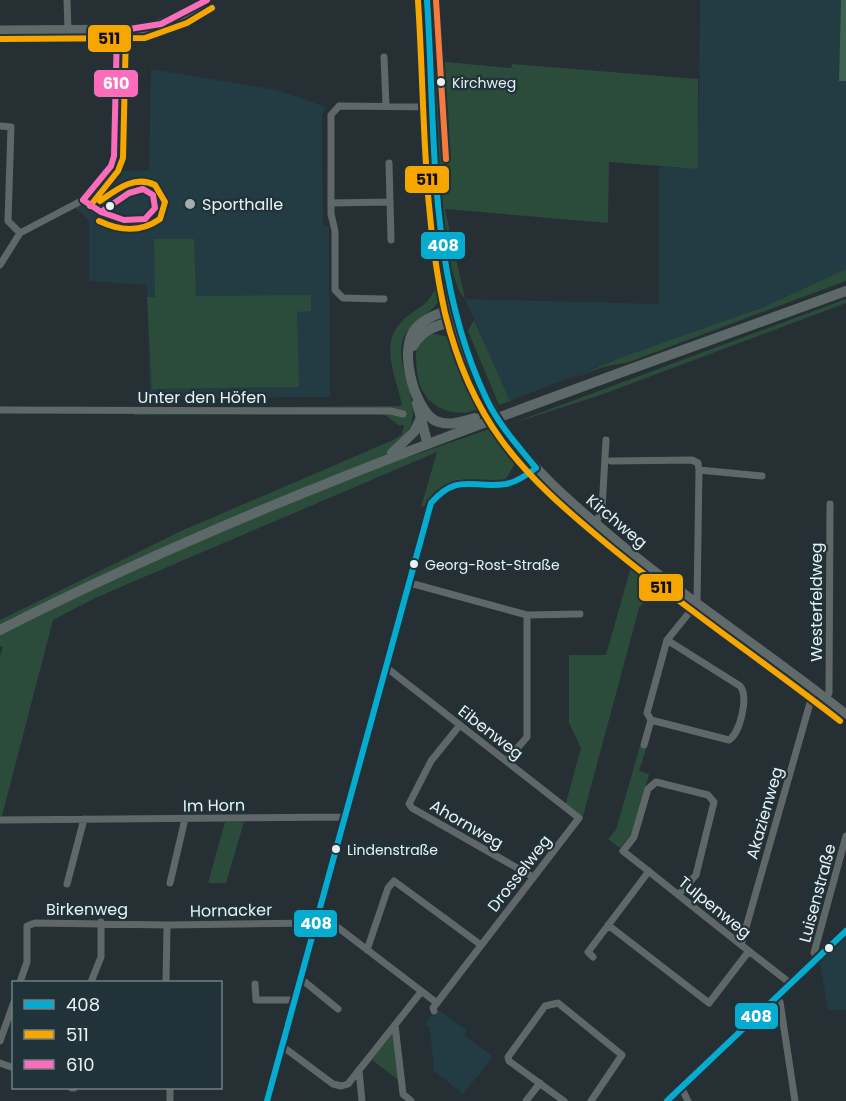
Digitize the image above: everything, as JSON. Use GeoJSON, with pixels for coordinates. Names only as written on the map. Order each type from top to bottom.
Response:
{"type":"FeatureCollection","features":[{"type":"Feature","properties":{"kind":"main road"},"geometry":{"type":"LineString","coordinates":[[0,630],[169,550],[388,457],[846,291]]}},
{"type":"Feature","properties":{"kind":"main road"},"geometry":{"type":"LineString","coordinates":[[432,441],[414,386],[408,357],[409,339],[416,328],[426,320],[453,309]]}},
{"type":"Feature","properties":{"kind":"main road"},"geometry":{"type":"LineString","coordinates":[[408,357],[420,334],[430,328],[456,321]]}},
{"type":"Feature","properties":{"kind":"main road"},"geometry":{"type":"LineString","coordinates":[[422,416],[444,423],[502,415]]}},
{"type":"Feature","properties":{"kind":"main road"},"geometry":{"type":"LineString","coordinates":[[388,457],[414,432],[422,416]]}},
{"type":"Feature","properties":{"kind":"street"},"geometry":{"type":"LineString","coordinates":[[67,0],[68,30]]}},
{"type":"Feature","properties":{"kind":"street"},"geometry":{"type":"LineString","coordinates":[[0,30],[117,31],[144,29],[161,24],[207,0]]}},
{"type":"Feature","properties":{"kind":"street","name":"Kirchweg"},"geometry":{"type":"LineString","coordinates":[[427,0],[443,256],[456,321],[486,398],[510,436],[536,468],[596,523],[635,557],[846,714]]}},
{"type":"Feature","properties":{"kind":"street"},"geometry":{"type":"LineString","coordinates":[[0,265],[20,233],[83,200],[111,166],[114,156],[117,31]]}},
{"type":"Feature","properties":{"kind":"street"},"geometry":{"type":"LineString","coordinates":[[384,57],[386,106]]}},
{"type":"Feature","properties":{"kind":"street"},"geometry":{"type":"LineString","coordinates":[[384,299],[343,298],[336,290],[331,203],[331,115],[335,108],[434,107]]}},
{"type":"Feature","properties":{"kind":"street"},"geometry":{"type":"LineString","coordinates":[[0,126],[11,127],[8,221],[20,233]]}},
{"type":"Feature","properties":{"kind":"street"},"geometry":{"type":"LineString","coordinates":[[389,163],[391,240]]}},
{"type":"Feature","properties":{"kind":"street"},"geometry":{"type":"LineString","coordinates":[[331,203],[389,202]]}},
{"type":"Feature","properties":{"kind":"street","name":"Unter den Höfen"},"geometry":{"type":"LineString","coordinates":[[0,410],[391,411],[403,414]]}},
{"type":"Feature","properties":{"kind":"street"},"geometry":{"type":"LineString","coordinates":[[596,523],[604,497],[606,440]]}},
{"type":"Feature","properties":{"kind":"street"},"geometry":{"type":"LineString","coordinates":[[611,461],[692,460],[698,463],[699,470],[698,603],[667,640],[647,713],[651,720],[644,745]]}},
{"type":"Feature","properties":{"kind":"street"},"geometry":{"type":"LineString","coordinates":[[267,1101],[431,503],[442,488],[460,482],[503,484],[522,478],[536,468]]}},
{"type":"Feature","properties":{"kind":"street"},"geometry":{"type":"LineString","coordinates":[[699,470],[762,476]]}},
{"type":"Feature","properties":{"kind":"street","name":"Westerfeldweg"},"geometry":{"type":"LineString","coordinates":[[826,698],[829,693],[830,504]]}},
{"type":"Feature","properties":{"kind":"street"},"geometry":{"type":"LineString","coordinates":[[410,583],[527,615],[580,614]]}},
{"type":"Feature","properties":{"kind":"street"},"geometry":{"type":"LineString","coordinates":[[507,760],[528,737],[527,615]]}},
{"type":"Feature","properties":{"kind":"street"},"geometry":{"type":"LineString","coordinates":[[651,720],[729,740],[736,732],[744,700],[745,694],[740,687],[667,640]]}},
{"type":"Feature","properties":{"kind":"street","name":"Eibenweg"},"geometry":{"type":"LineString","coordinates":[[387,668],[579,818]]}},
{"type":"Feature","properties":{"kind":"street","name":"Akazienweg"},"geometry":{"type":"LineString","coordinates":[[741,945],[814,689]]}},
{"type":"Feature","properties":{"kind":"street","name":"Ahornweg"},"geometry":{"type":"LineString","coordinates":[[460,725],[431,761],[409,804],[412,808],[533,877]]}},
{"type":"Feature","properties":{"kind":"street","name":"Tulpenweg"},"geometry":{"type":"LineString","coordinates":[[678,895],[696,874],[714,808],[712,797],[656,782],[648,789],[634,837],[623,851],[649,871],[678,895],[741,945],[790,983]]}},
{"type":"Feature","properties":{"kind":"street","name":"Im Horn"},"geometry":{"type":"LineString","coordinates":[[0,820],[344,818]]}},
{"type":"Feature","properties":{"kind":"street","name":"Drosselweg"},"geometry":{"type":"LineString","coordinates":[[434,1011],[437,1003],[579,818]]}},
{"type":"Feature","properties":{"kind":"street"},"geometry":{"type":"LineString","coordinates":[[67,884],[84,819]]}},
{"type":"Feature","properties":{"kind":"street"},"geometry":{"type":"LineString","coordinates":[[170,883],[185,819]]}},
{"type":"Feature","properties":{"kind":"street","name":"Luisenstraße"},"geometry":{"type":"LineString","coordinates":[[818,957],[814,952],[846,836]]}},
{"type":"Feature","properties":{"kind":"street"},"geometry":{"type":"LineString","coordinates":[[593,957],[588,952],[649,871]]}},
{"type":"Feature","properties":{"kind":"street"},"geometry":{"type":"LineString","coordinates":[[367,950],[388,888],[394,881],[399,882],[481,945]]}},
{"type":"Feature","properties":{"kind":"street"},"geometry":{"type":"LineString","coordinates":[[319,912],[437,1003]]}},
{"type":"Feature","properties":{"kind":"street","name":"Birkenweg"},"geometry":{"type":"LineString","coordinates":[[20,981],[27,962],[27,926],[35,922],[169,925]]}},
{"type":"Feature","properties":{"kind":"street"},"geometry":{"type":"LineString","coordinates":[[91,981],[101,957],[101,922]]}},
{"type":"Feature","properties":{"kind":"street","name":"Hornacker"},"geometry":{"type":"LineString","coordinates":[[166,981],[167,928],[169,925],[316,922]]}},
{"type":"Feature","properties":{"kind":"street"},"geometry":{"type":"LineString","coordinates":[[608,925],[709,1003],[749,951]]}},
{"type":"Feature","properties":{"kind":"street"},"geometry":{"type":"LineString","coordinates":[[667,1101],[846,932]]}},
{"type":"Feature","properties":{"kind":"street"},"geometry":{"type":"LineString","coordinates":[[300,978],[338,1009]]}},
{"type":"Feature","properties":{"kind":"street"},"geometry":{"type":"LineString","coordinates":[[255,984],[256,1000],[294,1000]]}},
{"type":"Feature","properties":{"kind":"street"},"geometry":{"type":"LineString","coordinates":[[282,1046],[333,1084],[341,1086],[348,1084],[421,992]]}},
{"type":"Feature","properties":{"kind":"street"},"geometry":{"type":"LineString","coordinates":[[776,998],[780,1002],[795,1101]]}},
{"type":"Feature","properties":{"kind":"street"},"geometry":{"type":"LineString","coordinates":[[564,1101],[509,1061],[509,1053],[545,1006],[558,1003],[622,1055],[591,1101]]}},
{"type":"Feature","properties":{"kind":"street"},"geometry":{"type":"LineString","coordinates":[[0,1041],[12,1008]]}},
{"type":"Feature","properties":{"kind":"street"},"geometry":{"type":"LineString","coordinates":[[395,1025],[403,1094],[411,1101]]}},
{"type":"Feature","properties":{"kind":"street"},"geometry":{"type":"LineString","coordinates":[[359,1070],[362,1101]]}},
{"type":"Feature","properties":{"kind":"street"},"geometry":{"type":"LineString","coordinates":[[526,1101],[540,1083]]}},
{"type":"Feature","properties":{"kind":"street"},"geometry":{"type":"LineString","coordinates":[[681,1087],[688,1101]]}},
{"type":"Feature","properties":{"kind":"shaded area"},"geometry":{"type":"Polygon","coordinates":[[[700,0],[841,0],[839,81],[846,81],[846,269],[764,307],[622,357],[510,401],[465,299],[659,304],[659,167],[698,168],[700,0]]]}},
{"type":"Feature","properties":{"kind":"shaded area"},"geometry":{"type":"Polygon","coordinates":[[[151,69],[277,90],[326,107],[322,115],[323,224],[329,227],[330,397],[150,398],[147,285],[89,281],[89,220],[74,207],[108,171],[149,170],[151,69]]]}},
{"type":"Feature","properties":{"kind":"shaded area"},"geometry":{"type":"Polygon","coordinates":[[[846,931],[846,1010],[828,1010],[819,956],[846,931]]]}},
{"type":"Feature","properties":{"kind":"shaded area"},"geometry":{"type":"Polygon","coordinates":[[[436,1008],[466,1030],[465,1036],[491,1055],[491,1060],[463,1094],[434,1071],[430,1028],[425,1024],[436,1008]]]}},
{"type":"Feature","properties":{"kind":"green space"},"geometry":{"type":"Polygon","coordinates":[[[841,0],[846,0],[846,81],[839,81],[841,0]]]}},
{"type":"Feature","properties":{"kind":"green space"},"geometry":{"type":"Polygon","coordinates":[[[435,61],[511,68],[512,64],[698,79],[698,169],[609,162],[608,223],[445,209],[465,299],[456,283],[444,224],[435,61]]]}},
{"type":"Feature","properties":{"kind":"green space"},"geometry":{"type":"Polygon","coordinates":[[[154,239],[194,239],[196,296],[311,295],[311,311],[297,312],[299,387],[152,389],[147,297],[155,297],[154,239]]]}},
{"type":"Feature","properties":{"kind":"green space"},"geometry":{"type":"Polygon","coordinates":[[[846,269],[846,281],[629,362],[603,367],[567,380],[622,357],[764,307],[846,269]]]}},
{"type":"Feature","properties":{"kind":"green space"},"geometry":{"type":"Polygon","coordinates":[[[439,277],[443,287],[442,296],[437,304],[412,326],[402,343],[401,356],[413,414],[411,426],[404,437],[406,458],[495,427],[517,460],[502,486],[458,485],[421,507],[437,452],[95,598],[53,620],[2,816],[0,816],[0,657],[3,646],[0,647],[0,620],[181,531],[393,440],[402,434],[404,425],[398,425],[384,414],[134,415],[134,408],[402,406],[391,361],[392,339],[404,319],[425,303],[434,291],[439,290],[439,277]]]}},
{"type":"Feature","properties":{"kind":"green space"},"geometry":{"type":"Polygon","coordinates":[[[846,299],[846,303],[598,396],[510,424],[846,299]]]}},
{"type":"Feature","properties":{"kind":"green space"},"geometry":{"type":"Polygon","coordinates":[[[474,320],[510,401],[499,405],[468,331],[474,320]]]}},
{"type":"Feature","properties":{"kind":"green space"},"geometry":{"type":"Polygon","coordinates":[[[430,333],[449,337],[480,408],[464,412],[448,411],[433,404],[427,398],[419,380],[416,348],[430,333]]]}},
{"type":"Feature","properties":{"kind":"green space"},"geometry":{"type":"Polygon","coordinates":[[[633,560],[660,582],[639,608],[582,820],[565,806],[581,748],[569,723],[569,655],[606,655],[633,560]]]}},
{"type":"Feature","properties":{"kind":"green space"},"geometry":{"type":"Polygon","coordinates":[[[640,746],[646,749],[639,771],[649,774],[633,832],[620,848],[608,839],[616,830],[640,746]]]}},
{"type":"Feature","properties":{"kind":"green space"},"geometry":{"type":"Polygon","coordinates":[[[225,822],[244,822],[226,883],[208,883],[225,822]]]}},
{"type":"Feature","properties":{"kind":"green space"},"geometry":{"type":"Polygon","coordinates":[[[394,1032],[398,1080],[372,1060],[394,1032]]]}},
{"type":"Feature","properties":{"kind":"transit line","name":"610"},"geometry":{"type":"LineString","coordinates":[[101,212],[83,200],[111,166],[114,156],[117,31],[161,24],[207,0]]}},
{"type":"Feature","properties":{"kind":"transit line","name":"408"},"geometry":{"type":"LineString","coordinates":[[427,0],[438,202],[453,302],[467,351],[486,398],[502,426],[536,468]]}},
{"type":"Feature","properties":{"kind":"transit line"},"geometry":{"type":"LineString","coordinates":[[436,0],[446,159]]}},
{"type":"Feature","properties":{"kind":"transit line","name":"511"},"geometry":{"type":"LineString","coordinates":[[418,1],[428,196],[438,274],[445,313],[455,347],[467,380],[483,411],[502,441],[524,468],[575,517],[660,587],[840,721]]}},
{"type":"Feature","properties":{"kind":"transit line","name":"511"},"geometry":{"type":"LineString","coordinates":[[0,39],[145,38],[187,23],[212,8]]}},
{"type":"Feature","properties":{"kind":"transit line","name":"511"},"geometry":{"type":"LineString","coordinates":[[90,206],[118,171],[123,158],[126,31]]}},
{"type":"Feature","properties":{"kind":"transit line","name":"511"},"geometry":{"type":"LineString","coordinates":[[99,221],[122,228],[145,227],[160,219],[165,202],[155,185],[148,182],[126,185],[100,201]]}},
{"type":"Feature","properties":{"kind":"transit line","name":"610"},"geometry":{"type":"LineString","coordinates":[[143,189],[153,195],[155,208],[145,219],[124,220],[101,212],[129,193],[143,189]]}},
{"type":"Feature","properties":{"kind":"transit line","name":"408"},"geometry":{"type":"LineString","coordinates":[[267,1101],[431,503],[449,488],[466,484],[506,484],[518,480],[536,468]]}},
{"type":"Feature","properties":{"kind":"transit line","name":"408"},"geometry":{"type":"LineString","coordinates":[[667,1101],[846,931]]}},
{"type":"Feature","properties":{"kind":"place","name":"Kirchweg"},"geometry":{"type":"Point","coordinates":[441,82]}},
{"type":"Feature","properties":{"kind":"place","name":"Sporthalle"},"geometry":{"type":"Point","coordinates":[190,204]}},
{"type":"Feature","properties":{"kind":"place","name":"Georg-Rost-Straße"},"geometry":{"type":"Point","coordinates":[414,564]}},
{"type":"Feature","properties":{"kind":"place","name":"Lindenstraße"},"geometry":{"type":"Point","coordinates":[336,849]}}]}
